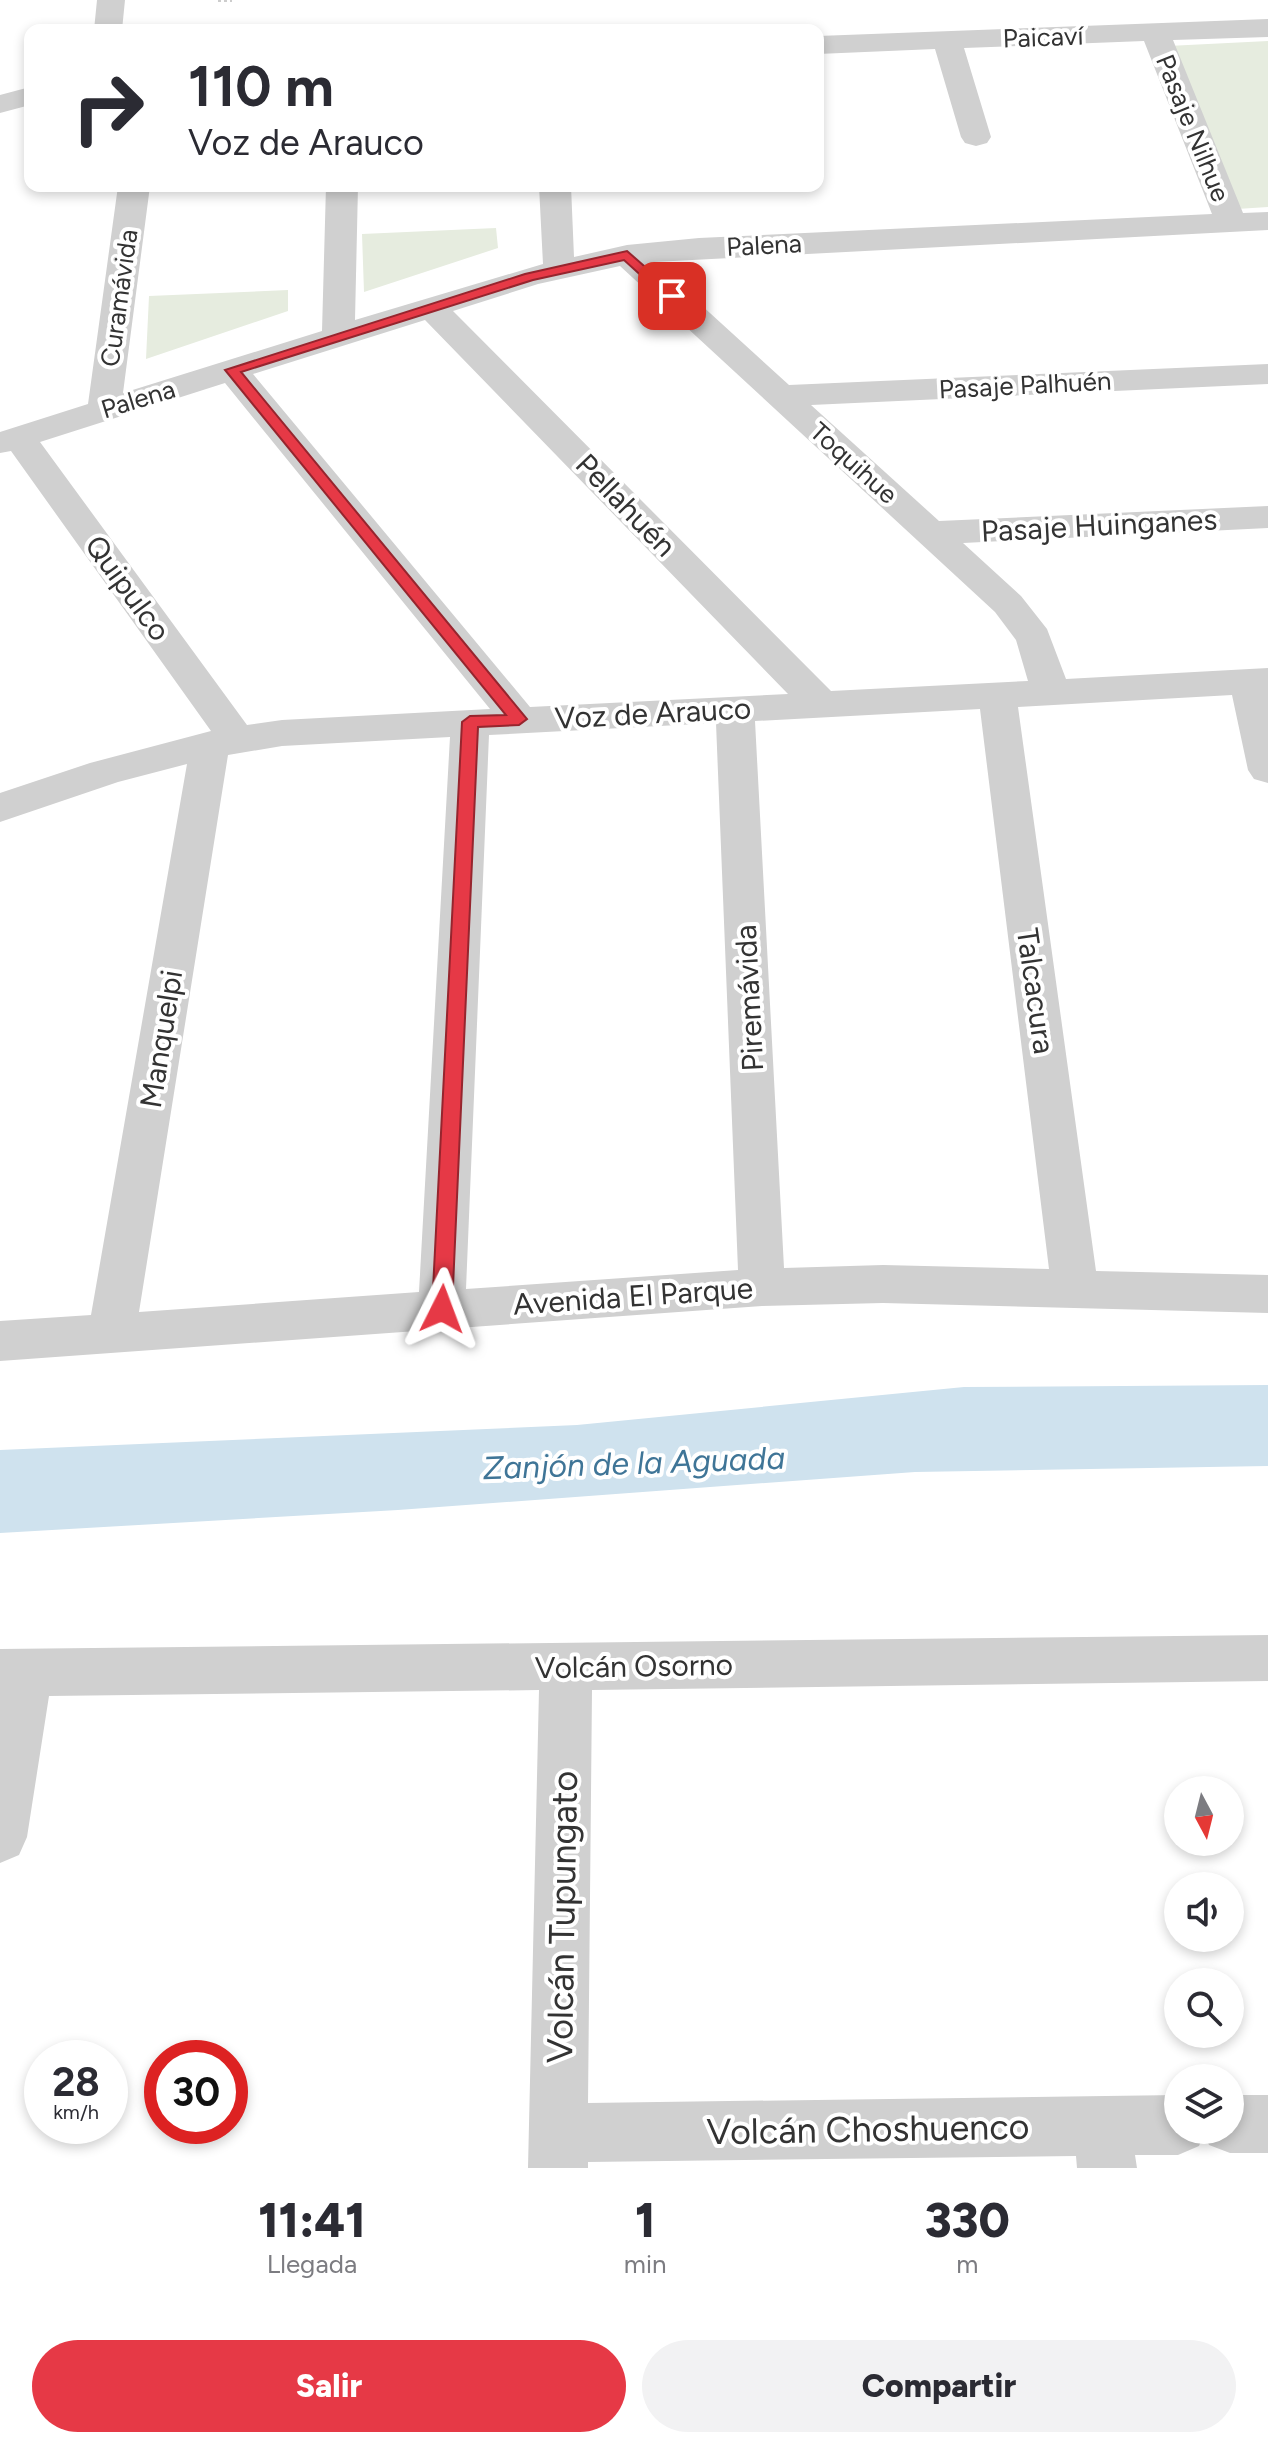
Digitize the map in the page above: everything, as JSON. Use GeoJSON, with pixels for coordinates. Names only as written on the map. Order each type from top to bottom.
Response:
{"type":"FeatureCollection","features":[{"type":"Feature","properties":{"kind":"street"},"geometry":{"type":"LineString","coordinates":[[109,24],[111,0]]}},
{"type":"Feature","properties":{"kind":"street","name":"Paicaví"},"geometry":{"type":"LineString","coordinates":[[824,45],[1268,28]]}},
{"type":"Feature","properties":{"kind":"street","name":"Pasaje Nilhue"},"geometry":{"type":"LineString","coordinates":[[1155,32],[1231,223]]}},
{"type":"Feature","properties":{"kind":"street"},"geometry":{"type":"LineString","coordinates":[[947,40],[976,137]]}},
{"type":"Feature","properties":{"kind":"street","name":"Curamávida"},"geometry":{"type":"LineString","coordinates":[[104,410],[133,192]]}},
{"type":"Feature","properties":{"kind":"street"},"geometry":{"type":"LineString","coordinates":[[338,336],[342,192]]}},
{"type":"Feature","properties":{"kind":"street"},"geometry":{"type":"LineString","coordinates":[[555,192],[559,269]]}},
{"type":"Feature","properties":{"kind":"street","name":"Palena"},"geometry":{"type":"LineString","coordinates":[[10,440],[431,307],[559,269],[627,255],[699,248],[1268,221]]}},
{"type":"Feature","properties":{"kind":"street","name":"Toquihue"},"geometry":{"type":"LineString","coordinates":[[627,255],[1008,604],[1034,638],[1051,692]]}},
{"type":"Feature","properties":{"kind":"street","name":"Pellahuén"},"geometry":{"type":"LineString","coordinates":[[431,307],[821,704]]}},
{"type":"Feature","properties":{"kind":"street"},"geometry":{"type":"LineString","coordinates":[[232,370],[519,719]]}},
{"type":"Feature","properties":{"kind":"street","name":"Pasaje Palhuén"},"geometry":{"type":"LineString","coordinates":[[781,396],[1268,374]]}},
{"type":"Feature","properties":{"kind":"street","name":"Quipulco"},"geometry":{"type":"LineString","coordinates":[[10,440],[223,741]]}},
{"type":"Feature","properties":{"kind":"street","name":"Pasaje Huinganes"},"geometry":{"type":"LineString","coordinates":[[931,533],[1268,517]]}},
{"type":"Feature","properties":{"kind":"street"},"geometry":{"type":"LineString","coordinates":[[1258,681],[1268,770]]}},
{"type":"Feature","properties":{"kind":"street","name":"Voz de Arauco"},"geometry":{"type":"LineString","coordinates":[[0,808],[101,771],[223,741],[332,729],[1258,681]]}},
{"type":"Feature","properties":{"kind":"street","name":"Talcacura"},"geometry":{"type":"LineString","coordinates":[[997,695],[1075,1288]]}},
{"type":"Feature","properties":{"kind":"street","name":"Piremávida"},"geometry":{"type":"LineString","coordinates":[[735,708],[762,1287]]}},
{"type":"Feature","properties":{"kind":"street"},"geometry":{"type":"LineString","coordinates":[[442,1309],[470,722]]}},
{"type":"Feature","properties":{"kind":"street","name":"Manquelpi"},"geometry":{"type":"LineString","coordinates":[[112,1333],[223,741]]}},
{"type":"Feature","properties":{"kind":"street","name":"Avenida El Parque"},"geometry":{"type":"LineString","coordinates":[[0,1341],[762,1287],[883,1284],[1268,1294]]}},
{"type":"Feature","properties":{"kind":"street","name":"Volcán Osorno"},"geometry":{"type":"LineString","coordinates":[[13,1673],[1268,1658]]}},
{"type":"Feature","properties":{"kind":"street","name":"Volcán Tupungato"},"geometry":{"type":"LineString","coordinates":[[559,2150],[566,1667]]}},
{"type":"Feature","properties":{"kind":"street"},"geometry":{"type":"LineString","coordinates":[[0,1837],[13,1673]]}},
{"type":"Feature","properties":{"kind":"street"},"geometry":{"type":"LineString","coordinates":[[1244,2124],[1268,2124]]}},
{"type":"Feature","properties":{"kind":"street","name":"Volcán Choshuenco"},"geometry":{"type":"LineString","coordinates":[[559,2150],[1104,2147],[1164,2129]]}},
{"type":"Feature","properties":{"kind":"path"},"geometry":{"type":"LineString","coordinates":[[218,0],[232,0]]}},
{"type":"Feature","properties":{"kind":"shaded area"},"geometry":{"type":"Polygon","coordinates":[[[1268,41],[1268,207],[1237,209],[1168,46],[1268,41]]]}},
{"type":"Feature","properties":{"kind":"shaded area"},"geometry":{"type":"Polygon","coordinates":[[[496,228],[498,248],[364,292],[362,234],[496,228]]]}},
{"type":"Feature","properties":{"kind":"shaded area"},"geometry":{"type":"Polygon","coordinates":[[[288,290],[288,311],[146,359],[149,296],[288,290]]]}},
{"type":"Feature","properties":{"kind":"water","name":"Zanjón de la Aguada"},"geometry":{"type":"Polygon","coordinates":[[[1268,1385],[1268,1466],[915,1472],[398,1510],[0,1533],[0,1450],[577,1425],[964,1387],[1268,1385]]]}},
{"type":"Feature","properties":{"kind":"route"},"geometry":{"type":"LineString","coordinates":[[442,1309],[470,722],[519,719],[232,370],[530,276],[627,255],[672,296]]}}]}
